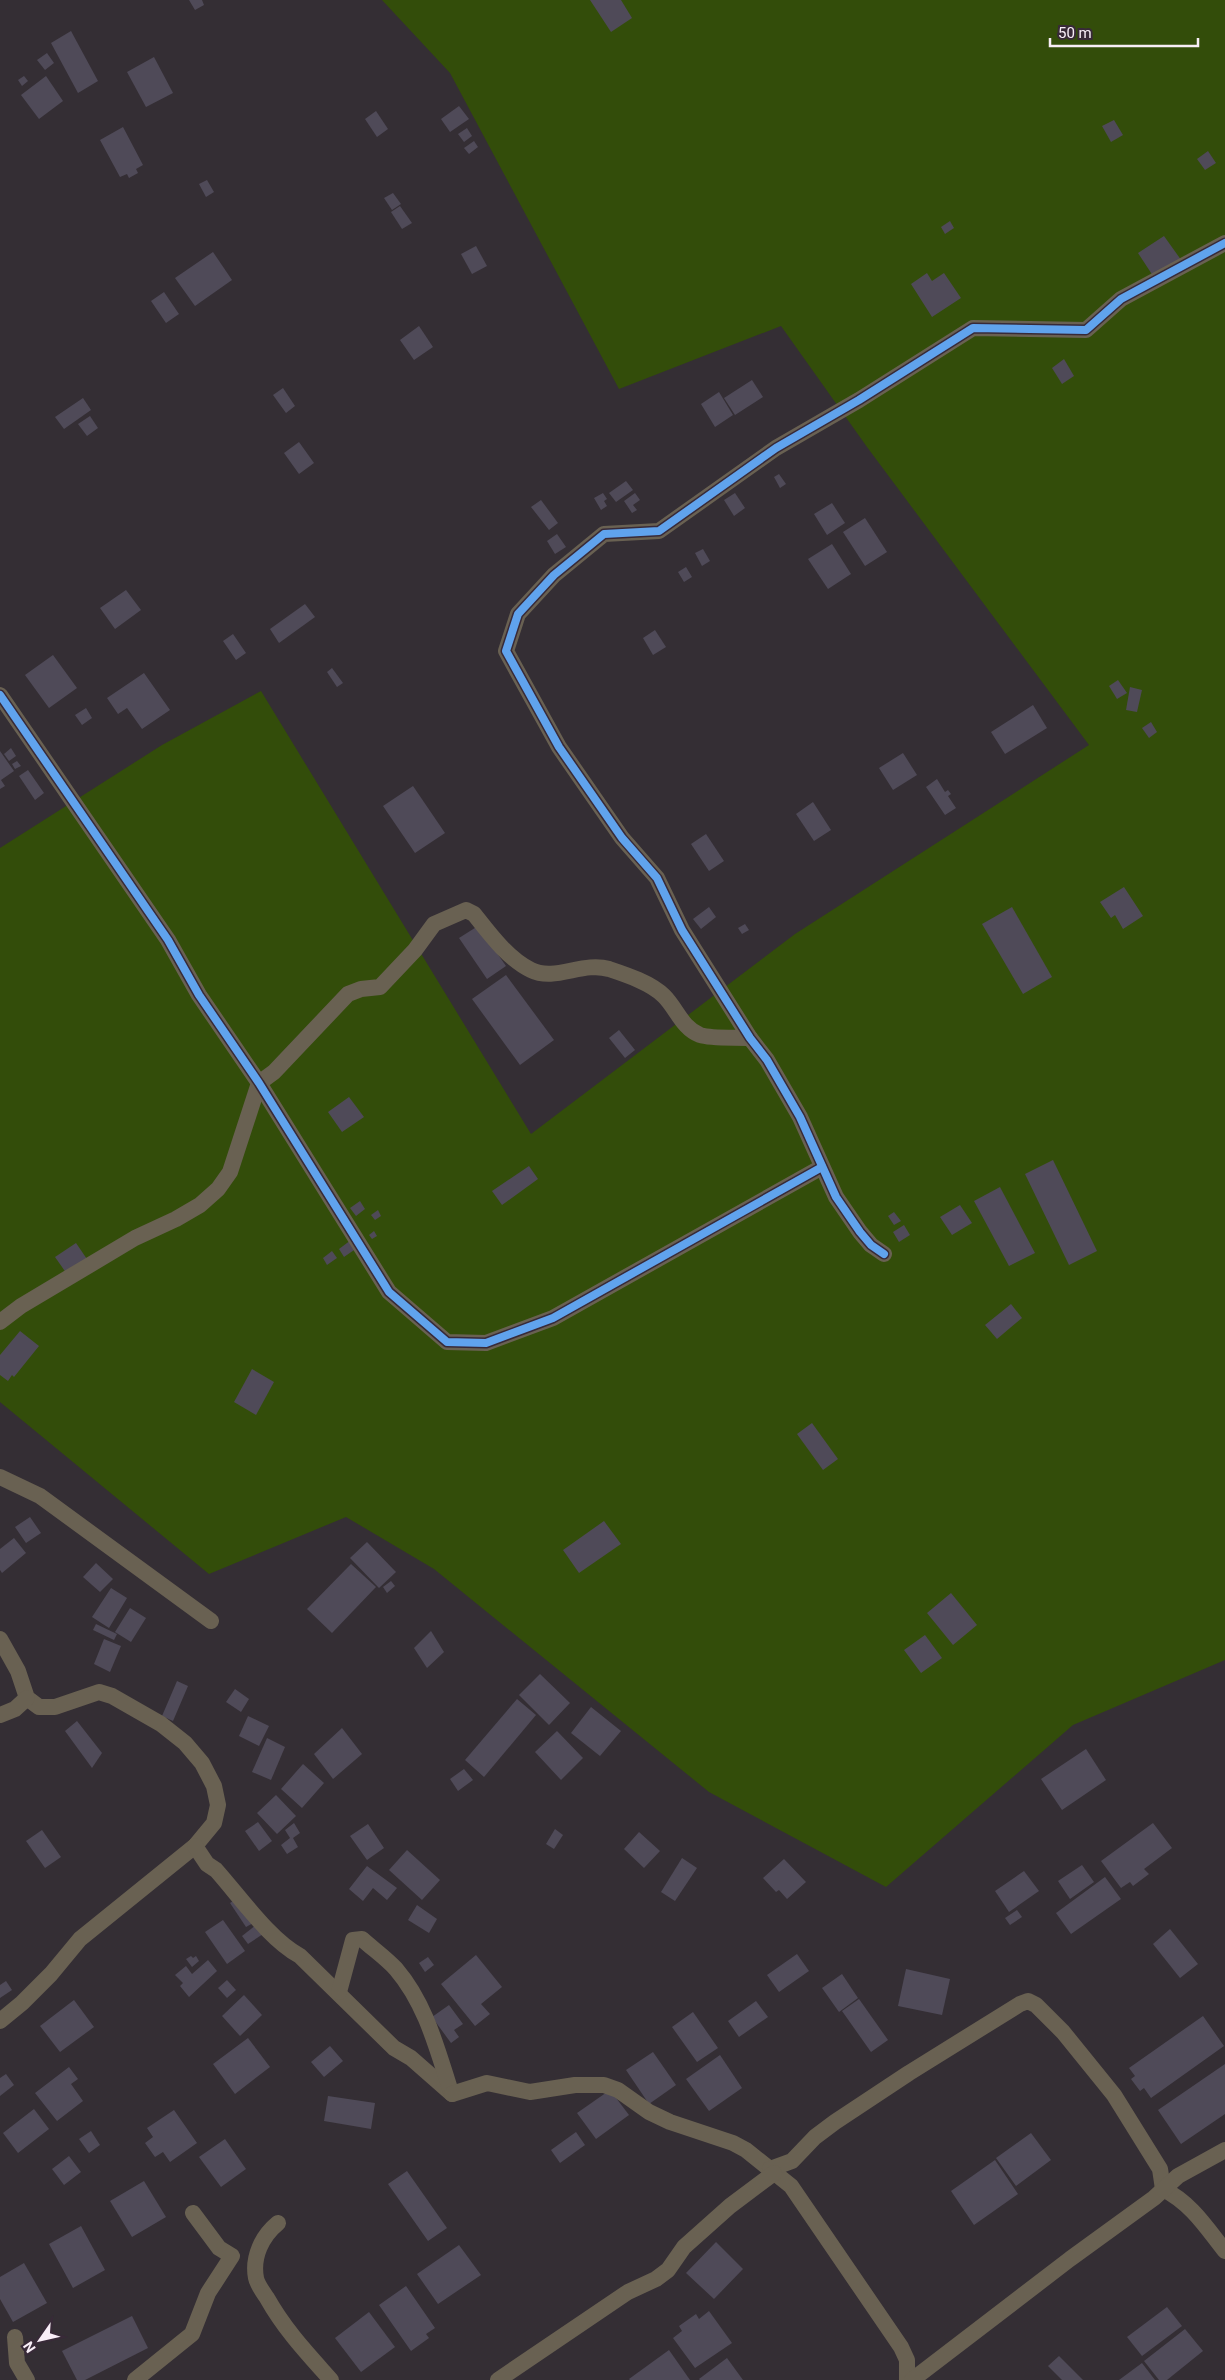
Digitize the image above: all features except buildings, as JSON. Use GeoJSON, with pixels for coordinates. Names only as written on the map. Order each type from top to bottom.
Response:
{"type":"FeatureCollection","features":[{"type":"Feature","properties":{"kind":"street"},"geometry":{"type":"LineString","coordinates":[[884,1254],[860,1232],[836,1197],[800,1117],[767,1060],[750,1038],[682,930],[657,878],[622,838],[559,747],[506,652],[518,614],[554,574],[604,534],[659,531],[776,448],[859,400],[973,328],[1086,330],[1121,298],[1225,243]]}},
{"type":"Feature","properties":{"kind":"street"},"geometry":{"type":"LineString","coordinates":[[0,695],[168,940],[199,995],[259,1083],[389,1292],[447,1342],[486,1343],[553,1318],[822,1167]]}},
{"type":"Feature","properties":{"kind":"street"},"geometry":{"type":"LineString","coordinates":[[0,1322],[20,1306],[135,1238],[200,1205],[218,1189],[230,1172],[259,1083],[274,1072],[348,994],[361,989],[380,987],[415,950],[434,924],[466,910],[474,914],[519,964],[533,971],[547,974],[590,966],[608,969],[652,987],[664,996],[690,1029],[702,1036],[750,1038]]}},
{"type":"Feature","properties":{"kind":"street"},"geometry":{"type":"LineString","coordinates":[[0,1476],[40,1496],[211,1621]]}},
{"type":"Feature","properties":{"kind":"street"},"geometry":{"type":"LineString","coordinates":[[0,1639],[18,1671],[27,1698],[39,1706],[55,1707],[99,1692],[112,1696],[161,1724],[185,1743],[202,1764],[210,1779],[218,1805],[214,1823],[195,1846],[80,1939],[51,1974],[22,2003],[0,2021]]}},
{"type":"Feature","properties":{"kind":"street"},"geometry":{"type":"LineString","coordinates":[[0,1715],[15,1709],[27,1698]]}},
{"type":"Feature","properties":{"kind":"street"},"geometry":{"type":"LineString","coordinates":[[195,1846],[207,1864],[216,1870],[267,1929],[339,1992],[394,2048],[411,2058],[452,2094]]}},
{"type":"Feature","properties":{"kind":"street"},"geometry":{"type":"LineString","coordinates":[[339,1992],[348,1949],[353,1940],[362,1939],[396,1969],[411,1990],[430,2026],[452,2094]]}},
{"type":"Feature","properties":{"kind":"street"},"geometry":{"type":"LineString","coordinates":[[498,2380],[628,2292],[656,2279],[668,2270],[684,2247],[772,2171],[792,2161],[815,2137],[909,2073],[1020,2004],[1028,2001],[1036,2005],[1063,2032],[1114,2095],[1160,2169],[1163,2189]]}},
{"type":"Feature","properties":{"kind":"street"},"geometry":{"type":"LineString","coordinates":[[452,2094],[487,2083],[530,2092],[575,2086],[604,2085],[618,2090],[649,2112],[670,2122],[733,2143],[791,2186],[901,2347],[907,2360],[907,2380]]}},
{"type":"Feature","properties":{"kind":"street"},"geometry":{"type":"LineString","coordinates":[[912,2380],[1178,2176],[1225,2150]]}},
{"type":"Feature","properties":{"kind":"street"},"geometry":{"type":"LineString","coordinates":[[791,2186],[792,2161]]}},
{"type":"Feature","properties":{"kind":"street"},"geometry":{"type":"LineString","coordinates":[[1160,2169],[1178,2176]]}},
{"type":"Feature","properties":{"kind":"street"},"geometry":{"type":"LineString","coordinates":[[1163,2189],[1180,2197],[1193,2210],[1225,2251]]}},
{"type":"Feature","properties":{"kind":"street"},"geometry":{"type":"LineString","coordinates":[[193,2213],[219,2248],[232,2256],[256,2279],[280,2320],[306,2354],[331,2380]]}},
{"type":"Feature","properties":{"kind":"street"},"geometry":{"type":"LineString","coordinates":[[256,2279],[255,2260],[261,2244],[270,2230],[278,2223]]}},
{"type":"Feature","properties":{"kind":"street"},"geometry":{"type":"LineString","coordinates":[[135,2380],[192,2334],[208,2293],[232,2256]]}},
{"type":"Feature","properties":{"kind":"street"},"geometry":{"type":"LineString","coordinates":[[15,2337],[17,2363],[27,2380]]}},
{"type":"Feature","properties":{"kind":"green space"},"geometry":{"type":"Polygon","coordinates":[[[382,0],[1225,0],[1225,1660],[1073,1725],[886,1887],[709,1792],[434,1569],[346,1517],[209,1574],[0,1402],[0,848],[162,745],[261,691],[531,1134],[795,934],[1089,745],[867,447],[781,326],[619,389],[450,73],[382,0]]]}},
{"type":"Feature","properties":{"kind":"cycle path"},"geometry":{"type":"LineString","coordinates":[[884,1254],[871,1245],[860,1232],[836,1197],[800,1117],[767,1060],[750,1038],[682,930],[657,878],[622,838],[559,747],[506,651],[518,614],[554,575],[604,534],[659,531],[776,448],[859,400],[973,328],[1086,330],[1121,299],[1225,243]]}},
{"type":"Feature","properties":{"kind":"cycle path"},"geometry":{"type":"LineString","coordinates":[[0,695],[168,940],[199,995],[259,1083],[389,1292],[447,1342],[486,1343],[553,1318],[822,1167]]}}]}
